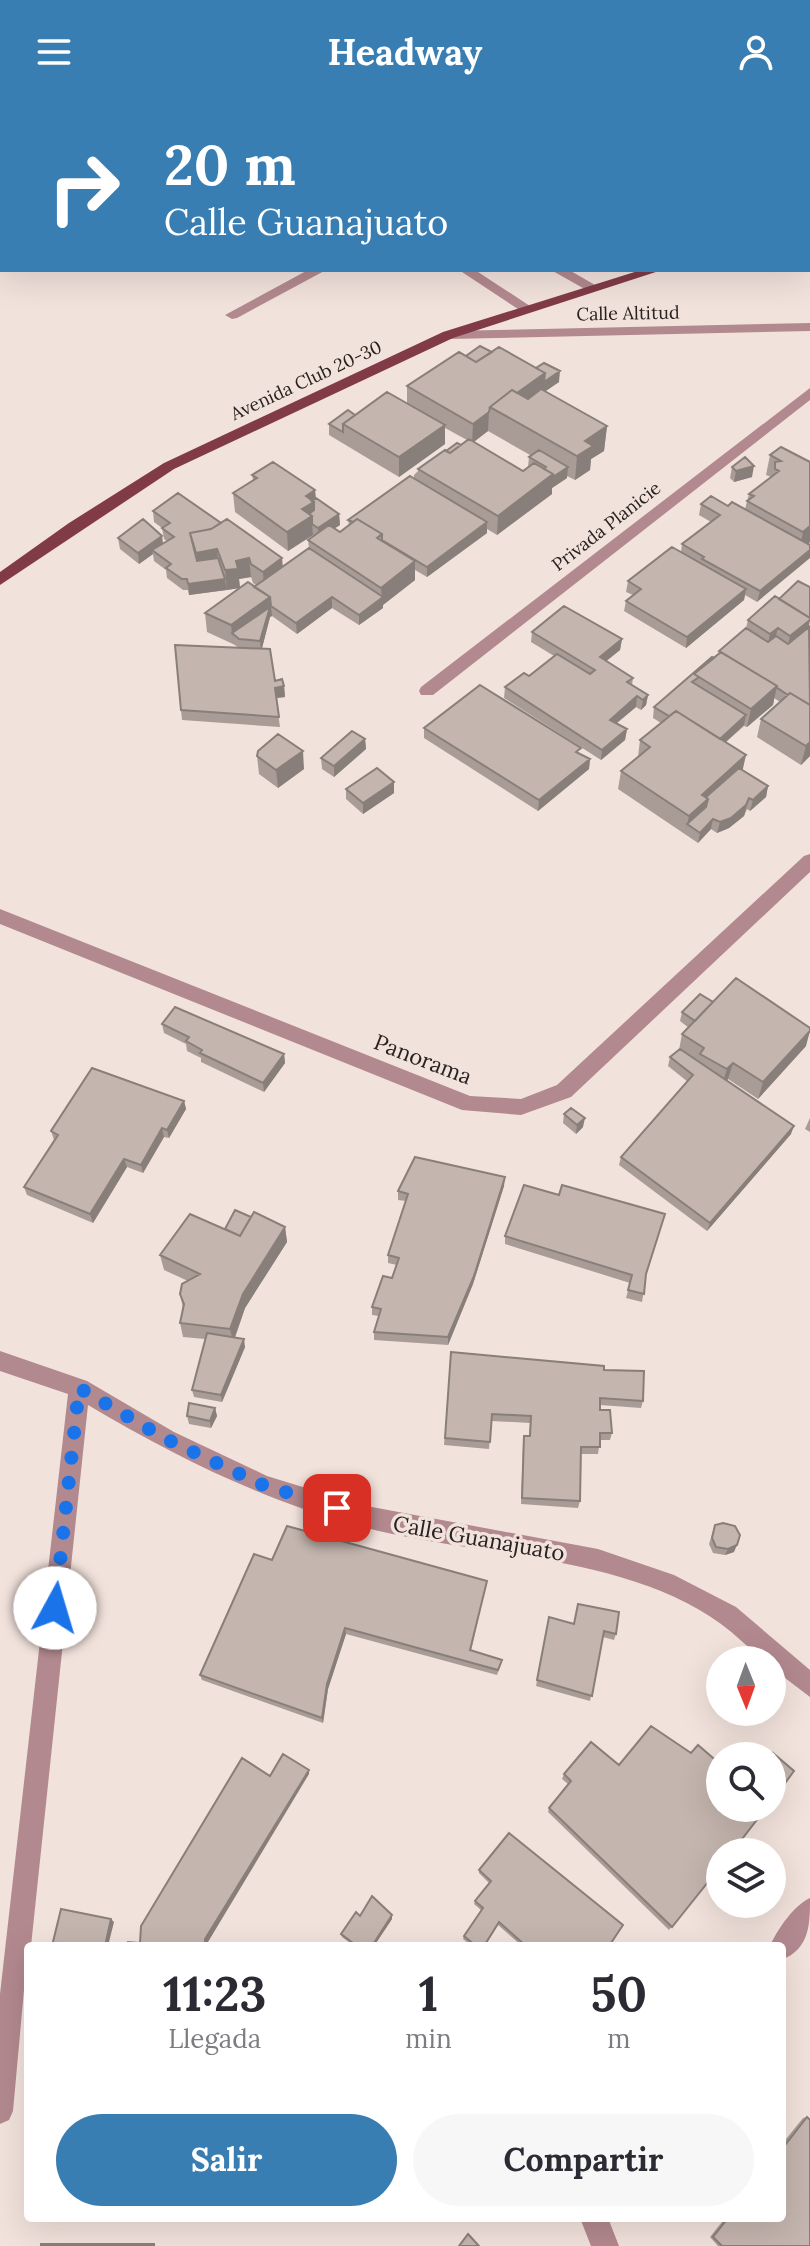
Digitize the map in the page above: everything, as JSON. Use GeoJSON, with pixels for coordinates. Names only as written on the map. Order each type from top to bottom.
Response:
{"type":"FeatureCollection","features":[{"type":"Feature","properties":{"kind":"main road","name":"Avenida Club 20-30"},"geometry":{"type":"LineString","coordinates":[[0,580],[74,527],[169,466],[448,335],[649,272]]}},
{"type":"Feature","properties":{"kind":"street"},"geometry":{"type":"LineString","coordinates":[[232,315],[315,272]]}},
{"type":"Feature","properties":{"kind":"street"},"geometry":{"type":"LineString","coordinates":[[469,272],[526,308]]}},
{"type":"Feature","properties":{"kind":"street"},"geometry":{"type":"LineString","coordinates":[[562,272],[595,289]]}},
{"type":"Feature","properties":{"kind":"street","name":"Calle Altitud"},"geometry":{"type":"LineString","coordinates":[[448,335],[810,327]]}},
{"type":"Feature","properties":{"kind":"street","name":"Privada Planicie"},"geometry":{"type":"LineString","coordinates":[[427,691],[810,393]]}},
{"type":"Feature","properties":{"kind":"street","name":"Panorama"},"geometry":{"type":"LineString","coordinates":[[0,916],[469,1104],[521,1107],[564,1091],[810,861]]}},
{"type":"Feature","properties":{"kind":"street","name":"Calle Guanajuato"},"geometry":{"type":"LineString","coordinates":[[0,1361],[79,1388],[166,1439],[263,1485],[361,1516],[598,1560],[674,1586],[728,1615],[810,1685]]}},
{"type":"Feature","properties":{"kind":"street"},"geometry":{"type":"LineString","coordinates":[[0,2111],[79,1388]]}},
{"type":"Feature","properties":{"kind":"street"},"geometry":{"type":"LineString","coordinates":[[786,1942],[810,1911]]}},
{"type":"Feature","properties":{"kind":"street"},"geometry":{"type":"LineString","coordinates":[[596,2222],[605,2246]]}},
{"type":"Feature","properties":{"kind":"building"},"geometry":{"type":"Polygon","coordinates":[[[480,346],[492,352],[476,362],[466,356],[480,346]]]}},
{"type":"Feature","properties":{"kind":"building"},"geometry":{"type":"Polygon","coordinates":[[[499,347],[545,373],[517,393],[512,390],[473,424],[407,386],[459,352],[476,362],[499,347]]]}},
{"type":"Feature","properties":{"kind":"building"},"geometry":{"type":"Polygon","coordinates":[[[544,363],[560,371],[544,382],[545,373],[536,368],[544,363]]]}},
{"type":"Feature","properties":{"kind":"building"},"geometry":{"type":"Polygon","coordinates":[[[541,389],[607,426],[585,441],[593,446],[577,456],[490,407],[512,390],[528,399],[541,389]]]}},
{"type":"Feature","properties":{"kind":"building"},"geometry":{"type":"Polygon","coordinates":[[[387,392],[445,425],[399,457],[343,424],[387,392]]]}},
{"type":"Feature","properties":{"kind":"building"},"geometry":{"type":"Polygon","coordinates":[[[348,410],[355,415],[343,424],[343,432],[329,424],[348,410]]]}},
{"type":"Feature","properties":{"kind":"building"},"geometry":{"type":"Polygon","coordinates":[[[469,439],[523,471],[534,463],[553,474],[498,516],[418,469],[445,450],[450,453],[469,439]]]}},
{"type":"Feature","properties":{"kind":"building"},"geometry":{"type":"Polygon","coordinates":[[[457,443],[461,445],[450,453],[446,451],[457,443]]]}},
{"type":"Feature","properties":{"kind":"building"},"geometry":{"type":"Polygon","coordinates":[[[781,447],[810,462],[810,526],[803,532],[747,501],[754,496],[749,494],[779,471],[775,469],[775,462],[781,461],[770,455],[781,447]]]}},
{"type":"Feature","properties":{"kind":"building"},"geometry":{"type":"Polygon","coordinates":[[[539,450],[568,467],[553,477],[544,469],[546,467],[529,457],[539,450]]]}},
{"type":"Feature","properties":{"kind":"building"},"geometry":{"type":"Polygon","coordinates":[[[745,457],[754,466],[736,471],[732,467],[745,457]]]}},
{"type":"Feature","properties":{"kind":"building"},"geometry":{"type":"Polygon","coordinates":[[[273,462],[315,490],[306,496],[314,502],[302,509],[312,516],[287,532],[233,493],[257,478],[252,475],[273,462]]]}},
{"type":"Feature","properties":{"kind":"building"},"geometry":{"type":"Polygon","coordinates":[[[410,476],[487,522],[427,567],[382,540],[382,534],[357,519],[353,522],[348,520],[410,476]]]}},
{"type":"Feature","properties":{"kind":"building"},"geometry":{"type":"Polygon","coordinates":[[[178,493],[221,523],[211,529],[190,533],[197,561],[218,558],[225,579],[188,584],[187,579],[166,568],[171,564],[152,550],[174,537],[162,528],[170,523],[153,511],[178,493]]]}},
{"type":"Feature","properties":{"kind":"building"},"geometry":{"type":"Polygon","coordinates":[[[711,496],[728,506],[732,502],[810,545],[810,550],[760,591],[702,559],[704,557],[682,544],[720,515],[701,504],[711,496]]]}},
{"type":"Feature","properties":{"kind":"building"},"geometry":{"type":"Polygon","coordinates":[[[316,498],[339,514],[318,528],[312,524],[309,514],[314,510],[312,501],[316,498]]]}},
{"type":"Feature","properties":{"kind":"building"},"geometry":{"type":"Polygon","coordinates":[[[143,519],[162,536],[138,553],[118,538],[143,519]]]}},
{"type":"Feature","properties":{"kind":"building"},"geometry":{"type":"Polygon","coordinates":[[[227,519],[282,558],[263,572],[251,564],[249,558],[236,561],[238,569],[225,570],[217,549],[196,553],[190,533],[211,529],[227,519]]]}},
{"type":"Feature","properties":{"kind":"building"},"geometry":{"type":"Polygon","coordinates":[[[357,519],[382,534],[377,538],[415,561],[381,588],[308,540],[329,525],[340,532],[357,519]]]}},
{"type":"Feature","properties":{"kind":"building"},"geometry":{"type":"Polygon","coordinates":[[[672,547],[746,589],[687,637],[626,601],[641,589],[628,581],[672,547]]]}},
{"type":"Feature","properties":{"kind":"building"},"geometry":{"type":"Polygon","coordinates":[[[309,548],[383,597],[359,615],[332,597],[296,623],[271,606],[270,597],[254,587],[309,548]]]}},
{"type":"Feature","properties":{"kind":"building"},"geometry":{"type":"Polygon","coordinates":[[[798,581],[810,587],[810,618],[779,599],[798,581]]]}},
{"type":"Feature","properties":{"kind":"building"},"geometry":{"type":"Polygon","coordinates":[[[248,582],[270,597],[231,625],[205,613],[248,582]]]}},
{"type":"Feature","properties":{"kind":"building"},"geometry":{"type":"Polygon","coordinates":[[[775,596],[810,618],[790,636],[778,628],[770,634],[748,620],[775,596]]]}},
{"type":"Feature","properties":{"kind":"building"},"geometry":{"type":"Polygon","coordinates":[[[564,606],[622,639],[600,657],[633,678],[627,682],[648,695],[643,700],[637,696],[610,720],[627,729],[602,750],[505,687],[524,673],[529,676],[557,654],[590,674],[595,670],[532,632],[564,606]]]}},
{"type":"Feature","properties":{"kind":"building"},"geometry":{"type":"Polygon","coordinates":[[[270,607],[260,641],[239,639],[232,633],[270,607]]]}},
{"type":"Feature","properties":{"kind":"building"},"geometry":{"type":"Polygon","coordinates":[[[809,627],[810,705],[790,693],[788,695],[719,651],[746,628],[768,642],[776,636],[788,644],[809,627]]]}},
{"type":"Feature","properties":{"kind":"building"},"geometry":{"type":"Polygon","coordinates":[[[175,645],[270,649],[275,681],[282,679],[284,686],[275,688],[279,717],[181,710],[175,645]]]}},
{"type":"Feature","properties":{"kind":"building"},"geometry":{"type":"Polygon","coordinates":[[[721,652],[777,686],[751,709],[694,674],[721,652]]]}},
{"type":"Feature","properties":{"kind":"building"},"geometry":{"type":"Polygon","coordinates":[[[712,657],[694,674],[699,677],[692,682],[746,715],[720,739],[676,711],[669,716],[654,707],[712,657]]]}},
{"type":"Feature","properties":{"kind":"building"},"geometry":{"type":"Polygon","coordinates":[[[480,685],[581,748],[576,752],[590,759],[539,800],[424,728],[480,685]]]}},
{"type":"Feature","properties":{"kind":"building"},"geometry":{"type":"Polygon","coordinates":[[[790,693],[810,705],[810,742],[806,746],[761,719],[790,693]]]}},
{"type":"Feature","properties":{"kind":"building"},"geometry":{"type":"Polygon","coordinates":[[[676,711],[746,755],[702,795],[708,799],[689,816],[621,771],[650,747],[640,740],[676,711]]]}},
{"type":"Feature","properties":{"kind":"building"},"geometry":{"type":"Polygon","coordinates":[[[352,731],[365,739],[334,766],[321,758],[352,731]]]}},
{"type":"Feature","properties":{"kind":"building"},"geometry":{"type":"Polygon","coordinates":[[[278,734],[303,751],[276,770],[257,756],[258,751],[278,734]]]}},
{"type":"Feature","properties":{"kind":"building"},"geometry":{"type":"Polygon","coordinates":[[[377,768],[394,782],[363,803],[346,789],[377,768]]]}},
{"type":"Feature","properties":{"kind":"building"},"geometry":{"type":"Polygon","coordinates":[[[739,768],[768,786],[753,800],[749,798],[746,805],[731,818],[720,822],[713,819],[700,833],[687,824],[706,807],[706,797],[739,768]]]}},
{"type":"Feature","properties":{"kind":"building"},"geometry":{"type":"Polygon","coordinates":[[[736,978],[810,1028],[763,1082],[733,1063],[727,1069],[700,1054],[704,1048],[682,1034],[736,978]]]}},
{"type":"Feature","properties":{"kind":"building"},"geometry":{"type":"Polygon","coordinates":[[[700,994],[713,1002],[695,1021],[682,1012],[700,994]]]}},
{"type":"Feature","properties":{"kind":"building"},"geometry":{"type":"Polygon","coordinates":[[[175,1007],[284,1054],[263,1083],[200,1053],[202,1050],[186,1041],[189,1037],[162,1024],[175,1007]]]}},
{"type":"Feature","properties":{"kind":"building"},"geometry":{"type":"Polygon","coordinates":[[[680,1049],[794,1126],[710,1223],[621,1157],[693,1075],[670,1057],[680,1049]]]}},
{"type":"Feature","properties":{"kind":"building"},"geometry":{"type":"Polygon","coordinates":[[[92,1068],[184,1101],[167,1130],[162,1128],[141,1165],[124,1159],[90,1214],[24,1187],[58,1135],[51,1131],[92,1068]]]}},
{"type":"Feature","properties":{"kind":"building"},"geometry":{"type":"Polygon","coordinates":[[[571,1108],[585,1118],[577,1125],[564,1114],[571,1108]]]}},
{"type":"Feature","properties":{"kind":"building"},"geometry":{"type":"Polygon","coordinates":[[[415,1157],[505,1177],[474,1276],[448,1337],[374,1332],[381,1309],[372,1307],[383,1276],[392,1278],[399,1258],[388,1255],[408,1194],[398,1191],[415,1157]]]}},
{"type":"Feature","properties":{"kind":"building"},"geometry":{"type":"Polygon","coordinates":[[[524,1185],[559,1195],[562,1185],[665,1214],[646,1274],[644,1294],[628,1290],[632,1275],[505,1236],[524,1185]]]}},
{"type":"Feature","properties":{"kind":"building"},"geometry":{"type":"Polygon","coordinates":[[[235,1210],[251,1217],[240,1236],[225,1229],[235,1210]]]}},
{"type":"Feature","properties":{"kind":"building"},"geometry":{"type":"Polygon","coordinates":[[[254,1212],[285,1227],[243,1294],[230,1329],[180,1323],[184,1304],[180,1294],[182,1284],[200,1274],[160,1255],[190,1214],[240,1236],[254,1212]]]}},
{"type":"Feature","properties":{"kind":"building"},"geometry":{"type":"Polygon","coordinates":[[[207,1333],[244,1339],[221,1395],[192,1390],[207,1333]]]}},
{"type":"Feature","properties":{"kind":"building"},"geometry":{"type":"Polygon","coordinates":[[[451,1352],[604,1366],[604,1370],[644,1371],[643,1401],[600,1398],[600,1410],[610,1410],[612,1433],[600,1433],[600,1447],[581,1447],[580,1501],[522,1498],[524,1436],[530,1436],[531,1416],[492,1414],[490,1442],[445,1438],[451,1352]]]}},
{"type":"Feature","properties":{"kind":"building"},"geometry":{"type":"Polygon","coordinates":[[[189,1403],[215,1408],[210,1421],[187,1416],[189,1403]]]}},
{"type":"Feature","properties":{"kind":"building"},"geometry":{"type":"Polygon","coordinates":[[[715,1525],[735,1526],[740,1535],[737,1545],[728,1549],[716,1547],[712,1538],[715,1525]]]}},
{"type":"Feature","properties":{"kind":"building"},"geometry":{"type":"Polygon","coordinates":[[[287,1526],[487,1581],[470,1650],[502,1660],[498,1670],[345,1628],[327,1684],[322,1718],[200,1675],[254,1554],[272,1560],[287,1526]]]}},
{"type":"Feature","properties":{"kind":"building"},"geometry":{"type":"Polygon","coordinates":[[[578,1604],[619,1612],[616,1634],[604,1631],[592,1696],[537,1680],[549,1617],[574,1624],[578,1604]]]}},
{"type":"Feature","properties":{"kind":"building"},"geometry":{"type":"Polygon","coordinates":[[[651,1726],[691,1753],[698,1745],[706,1752],[706,1822],[755,1822],[743,1838],[706,1838],[706,1884],[672,1927],[549,1808],[571,1781],[564,1774],[591,1742],[619,1765],[651,1726]]]}},
{"type":"Feature","properties":{"kind":"building"},"geometry":{"type":"Polygon","coordinates":[[[283,1754],[309,1770],[205,1942],[140,1942],[141,1926],[242,1758],[270,1776],[283,1754]]]}},
{"type":"Feature","properties":{"kind":"building"},"geometry":{"type":"Polygon","coordinates":[[[786,1764],[794,1771],[786,1782],[786,1764]]]}},
{"type":"Feature","properties":{"kind":"building"},"geometry":{"type":"Polygon","coordinates":[[[509,1833],[623,1925],[612,1942],[522,1942],[499,1922],[486,1942],[471,1942],[464,1936],[483,1908],[475,1901],[491,1881],[479,1870],[509,1833]]]}},
{"type":"Feature","properties":{"kind":"building"},"geometry":{"type":"Polygon","coordinates":[[[372,1896],[392,1915],[375,1942],[352,1942],[341,1934],[356,1912],[360,1916],[372,1896]]]}},
{"type":"Feature","properties":{"kind":"building"},"geometry":{"type":"Polygon","coordinates":[[[61,1909],[111,1919],[106,1942],[53,1942],[61,1909]]]}},
{"type":"Feature","properties":{"kind":"building"},"geometry":{"type":"Polygon","coordinates":[[[807,2117],[810,2120],[810,2246],[722,2246],[713,2237],[725,2222],[786,2222],[786,2144],[807,2117]]]}},
{"type":"Feature","properties":{"kind":"building"},"geometry":{"type":"Polygon","coordinates":[[[468,2234],[479,2246],[459,2246],[468,2234]]]}},
{"type":"Feature","properties":{"kind":"building"},"geometry":{"type":"Polygon","coordinates":[[[154,2244],[154,2246],[41,2246],[154,2244]]]}},
{"type":"Feature","properties":{"kind":"route"},"geometry":{"type":"LineString","coordinates":[[55,1608],[79,1388],[166,1439],[263,1485],[337,1508]]}}]}
